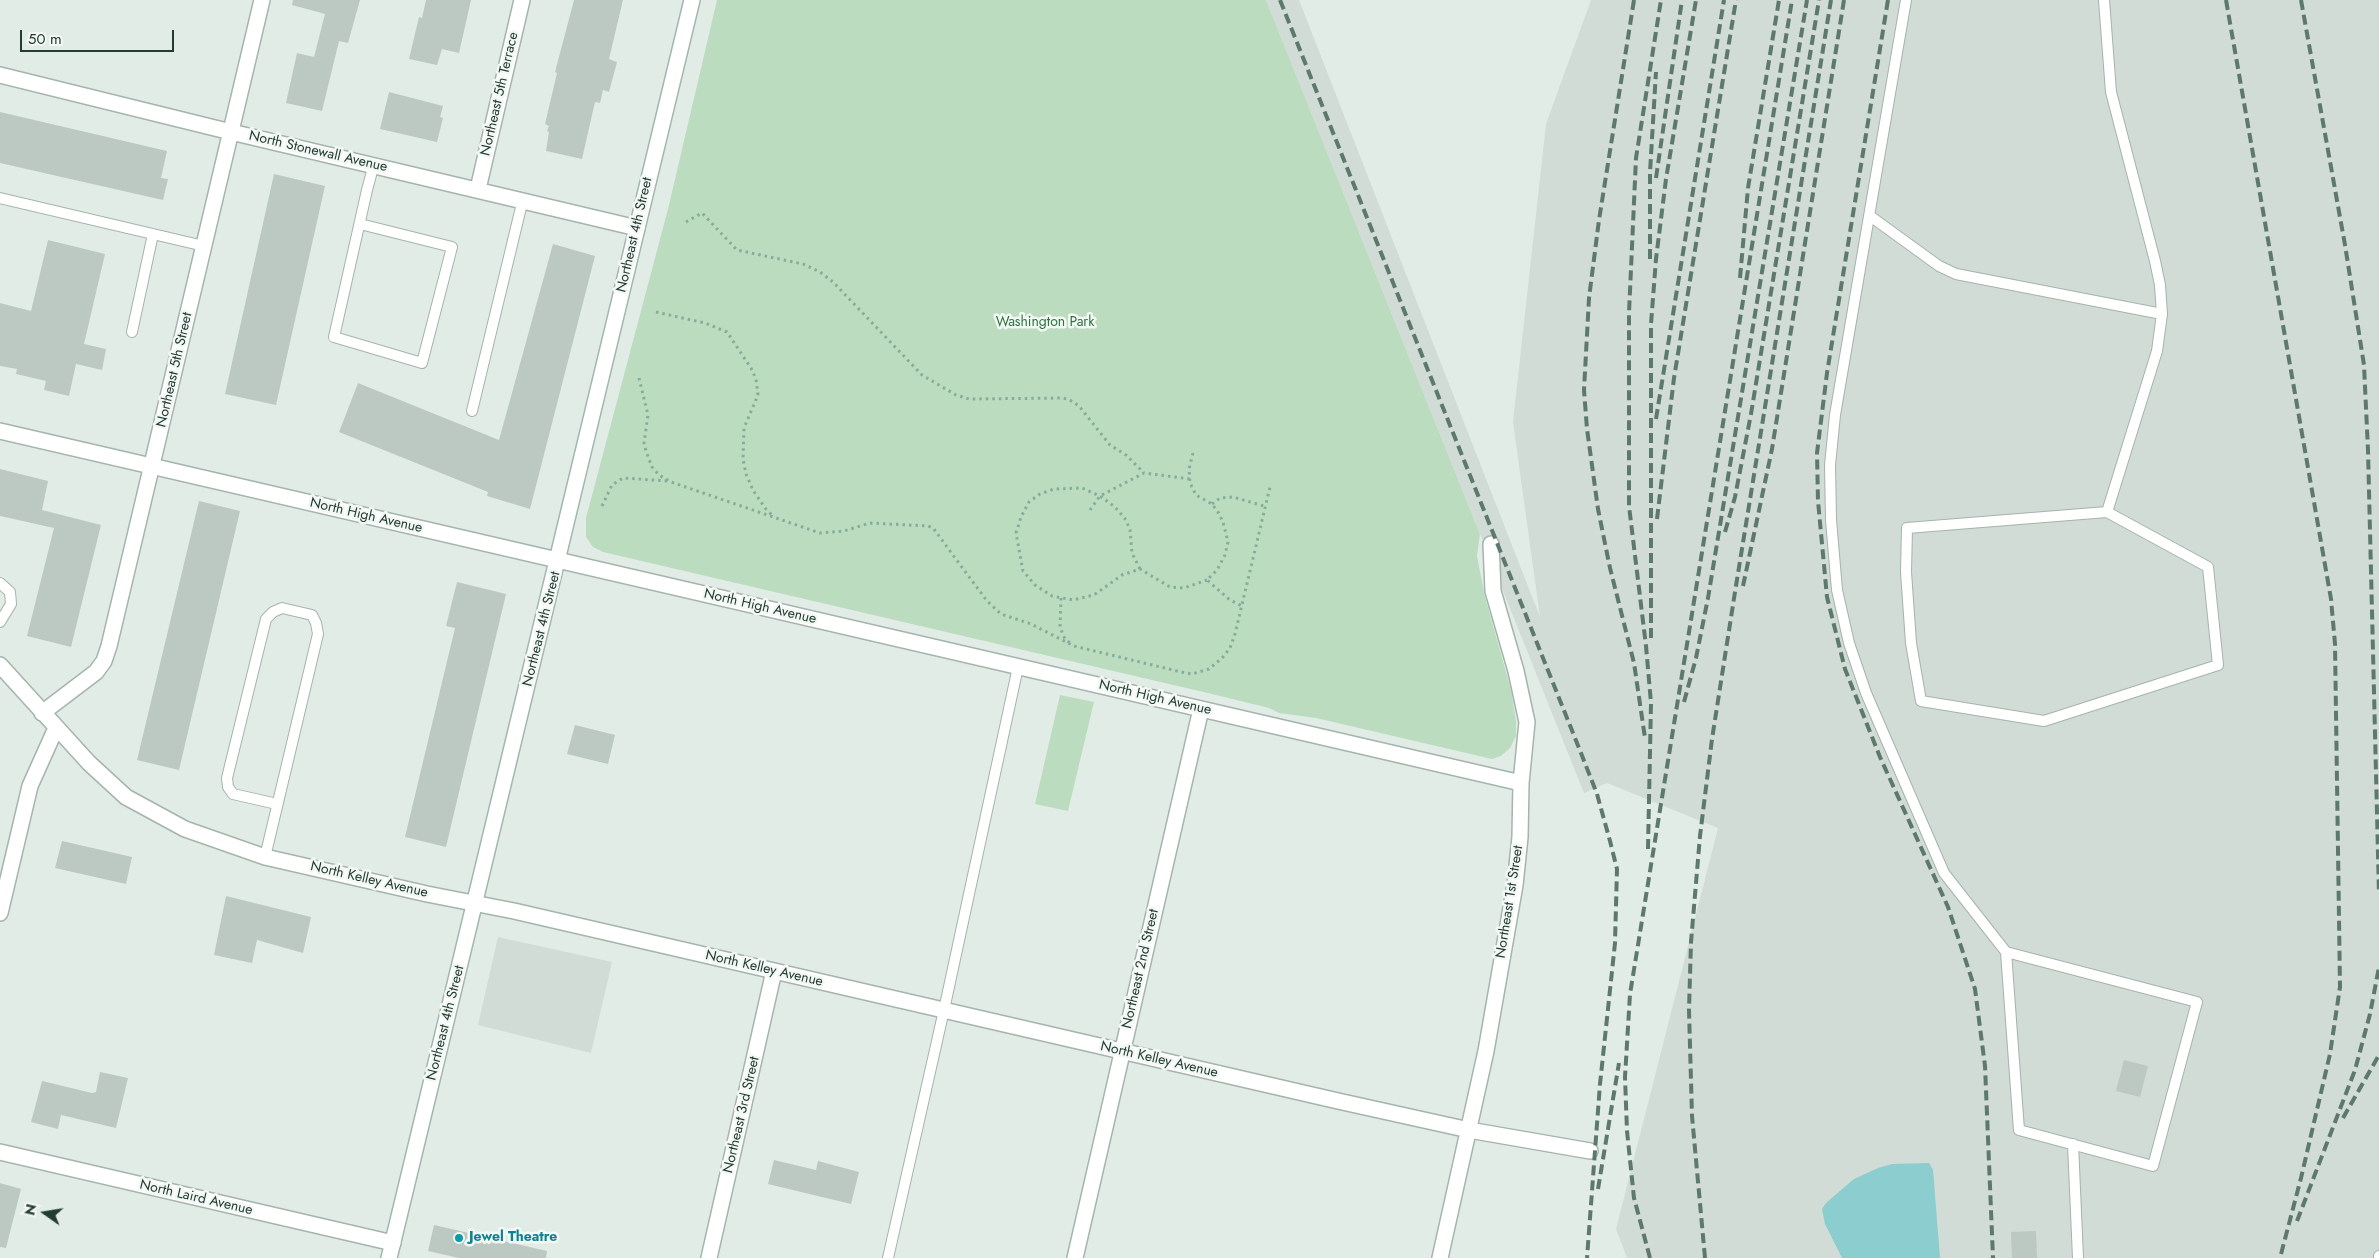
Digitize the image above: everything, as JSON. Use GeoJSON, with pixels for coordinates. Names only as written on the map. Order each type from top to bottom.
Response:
{"type":"FeatureCollection","features":[{"type":"Feature","properties":{"kind":"street","name":"Northeast 5th Street"},"geometry":{"type":"LineString","coordinates":[[42,713],[96,672],[104,661],[152,467],[262,0]]}},
{"type":"Feature","properties":{"kind":"street","name":"Northeast 5th Terrace"},"geometry":{"type":"LineString","coordinates":[[478,189],[522,0]]}},
{"type":"Feature","properties":{"kind":"street","name":"Northeast 4th Street"},"geometry":{"type":"LineString","coordinates":[[390,1258],[692,0]]}},
{"type":"Feature","properties":{"kind":"street","name":"North Stonewall Avenue"},"geometry":{"type":"LineString","coordinates":[[0,75],[637,228]]}},
{"type":"Feature","properties":{"kind":"street","name":"North High Avenue"},"geometry":{"type":"LineString","coordinates":[[0,431],[1521,783]]}},
{"type":"Feature","properties":{"kind":"street","name":"Northeast 1st Street"},"geometry":{"type":"LineString","coordinates":[[1440,1258],[1486,1051],[1515,885],[1520,837],[1521,783],[1526,738],[1525,706],[1493,591],[1491,544]]}},
{"type":"Feature","properties":{"kind":"street","name":"North Kelley Avenue"},"geometry":{"type":"LineString","coordinates":[[0,665],[42,713],[110,783],[147,809],[185,829],[264,857],[475,903],[1469,1130],[1590,1151]]}},
{"type":"Feature","properties":{"kind":"street","name":"Northeast 2nd Street"},"geometry":{"type":"LineString","coordinates":[[1075,1258],[1201,709]]}},
{"type":"Feature","properties":{"kind":"street"},"geometry":{"type":"LineString","coordinates":[[0,913],[30,786],[56,728]]}},
{"type":"Feature","properties":{"kind":"street","name":"Northeast 3rd Street"},"geometry":{"type":"LineString","coordinates":[[709,1258],[774,971]]}},
{"type":"Feature","properties":{"kind":"street","name":"North Laird Avenue"},"geometry":{"type":"LineString","coordinates":[[0,1152],[393,1243]]}},
{"type":"Feature","properties":{"kind":"lane"},"geometry":{"type":"LineString","coordinates":[[1906,0],[1835,415],[1830,465],[1831,520],[1837,590],[1849,644],[1866,694],[1944,873],[2006,952],[2019,1130],[2153,1166],[2197,1002],[2006,952]]}},
{"type":"Feature","properties":{"kind":"lane"},"geometry":{"type":"LineString","coordinates":[[2104,0],[2111,92],[2155,261],[2160,285],[2162,314],[2157,351],[2107,512]]}},
{"type":"Feature","properties":{"kind":"lane"},"geometry":{"type":"LineString","coordinates":[[360,224],[452,247],[422,363],[334,337],[360,224],[374,164]]}},
{"type":"Feature","properties":{"kind":"lane"},"geometry":{"type":"LineString","coordinates":[[0,198],[204,246]]}},
{"type":"Feature","properties":{"kind":"lane"},"geometry":{"type":"LineString","coordinates":[[472,411],[523,200]]}},
{"type":"Feature","properties":{"kind":"lane"},"geometry":{"type":"LineString","coordinates":[[1870,216],[1939,266],[1956,274],[2162,314]]}},
{"type":"Feature","properties":{"kind":"lane"},"geometry":{"type":"LineString","coordinates":[[132,332],[153,234]]}},
{"type":"Feature","properties":{"kind":"lane"},"geometry":{"type":"LineString","coordinates":[[2107,512],[2208,567],[2218,665],[2044,721],[1922,701],[1911,643],[1906,572],[1907,528],[2107,512]]}},
{"type":"Feature","properties":{"kind":"lane"},"geometry":{"type":"LineString","coordinates":[[0,583],[10,592],[11,604],[0,622]]}},
{"type":"Feature","properties":{"kind":"lane"},"geometry":{"type":"LineString","coordinates":[[264,857],[277,804],[318,634],[312,615],[282,608],[273,612],[266,619],[227,778],[228,787],[233,794],[277,804]]}},
{"type":"Feature","properties":{"kind":"lane"},"geometry":{"type":"LineString","coordinates":[[888,1258],[1018,667]]}},
{"type":"Feature","properties":{"kind":"lane"},"geometry":{"type":"LineString","coordinates":[[2073,1144],[2078,1258]]}},
{"type":"Feature","properties":{"kind":"path"},"geometry":{"type":"LineString","coordinates":[[686,222],[702,213],[737,250],[802,264],[820,272],[833,282],[922,375],[956,395],[969,398],[1063,398],[1070,400],[1079,406],[1110,445],[1126,455],[1144,473]]}},
{"type":"Feature","properties":{"kind":"path"},"geometry":{"type":"LineString","coordinates":[[656,312],[705,323],[727,332],[751,368],[756,379],[758,395],[743,434],[743,459],[746,474],[753,490],[764,508],[776,519]]}},
{"type":"Feature","properties":{"kind":"path"},"geometry":{"type":"LineString","coordinates":[[639,378],[648,415],[644,443],[646,451],[652,467],[659,475],[671,482],[820,533],[844,531],[870,523],[928,526],[933,528],[995,609],[1010,618],[1031,624],[1074,646],[1192,674],[1209,669],[1230,648],[1242,606],[1270,487]]}},
{"type":"Feature","properties":{"kind":"path"},"geometry":{"type":"LineString","coordinates":[[1140,569],[1122,575],[1094,595],[1073,600],[1052,596],[1035,585],[1023,571],[1016,533],[1021,517],[1029,502],[1040,494],[1054,489],[1082,488],[1100,496],[1115,507],[1126,520],[1130,530],[1132,554],[1140,569],[1170,587],[1184,588],[1207,580],[1217,570],[1225,555],[1228,542],[1223,522],[1212,504],[1196,495],[1190,479],[1189,469],[1193,452]]}},
{"type":"Feature","properties":{"kind":"path"},"geometry":{"type":"LineString","coordinates":[[1090,510],[1100,496],[1144,473],[1190,479]]}},
{"type":"Feature","properties":{"kind":"path"},"geometry":{"type":"LineString","coordinates":[[602,506],[612,485],[623,478],[671,482]]}},
{"type":"Feature","properties":{"kind":"path"},"geometry":{"type":"LineString","coordinates":[[1212,504],[1220,498],[1233,497],[1264,506]]}},
{"type":"Feature","properties":{"kind":"path"},"geometry":{"type":"LineString","coordinates":[[1207,580],[1230,600],[1242,606]]}},
{"type":"Feature","properties":{"kind":"path"},"geometry":{"type":"LineString","coordinates":[[1061,598],[1060,627],[1065,639],[1074,646]]}},
{"type":"Feature","properties":{"kind":"shaded area"},"geometry":{"type":"Polygon","coordinates":[[[1266,0],[1299,0],[1540,617],[1513,422],[1546,124],[1591,0],[2379,0],[2379,1258],[1627,1258],[1616,1229],[1718,828],[1607,783],[1584,793],[1266,0]]]}},
{"type":"Feature","properties":{"kind":"shaded area"},"geometry":{"type":"Polygon","coordinates":[[[498,937],[612,962],[591,1053],[478,1025],[498,937]]]}},
{"type":"Feature","properties":{"kind":"green space","name":"Washington Park"},"geometry":{"type":"Polygon","coordinates":[[[717,0],[1266,0],[1480,534],[1477,556],[1485,597],[1511,690],[1516,721],[1516,736],[1510,748],[1501,756],[1492,759],[1316,718],[1279,713],[1269,708],[1212,694],[603,552],[593,547],[586,537],[586,518],[668,209],[717,0]]]}},
{"type":"Feature","properties":{"kind":"green space"},"geometry":{"type":"Polygon","coordinates":[[[1060,695],[1094,702],[1068,811],[1035,804],[1060,695]]]}},
{"type":"Feature","properties":{"kind":"water"},"geometry":{"type":"Polygon","coordinates":[[[1929,1163],[1933,1170],[1940,1258],[1842,1258],[1825,1224],[1822,1209],[1826,1203],[1854,1179],[1878,1168],[1892,1164],[1929,1163]]]}},
{"type":"Feature","properties":{"kind":"building"},"geometry":{"type":"Polygon","coordinates":[[[293,0],[360,0],[348,43],[339,41],[322,111],[286,103],[297,53],[314,57],[325,14],[292,5],[293,0]]]}},
{"type":"Feature","properties":{"kind":"building"},"geometry":{"type":"Polygon","coordinates":[[[426,0],[471,0],[459,53],[442,49],[437,65],[409,59],[419,17],[422,18],[426,0]]]}},
{"type":"Feature","properties":{"kind":"building"},"geometry":{"type":"Polygon","coordinates":[[[574,0],[623,0],[609,59],[617,62],[609,92],[603,90],[600,103],[595,102],[582,159],[546,151],[549,126],[545,124],[557,73],[555,72],[574,0]]]}},
{"type":"Feature","properties":{"kind":"building"},"geometry":{"type":"Polygon","coordinates":[[[389,92],[443,106],[440,117],[443,118],[437,142],[380,129],[389,92]]]}},
{"type":"Feature","properties":{"kind":"building"},"geometry":{"type":"Polygon","coordinates":[[[0,112],[167,151],[161,178],[168,179],[163,200],[0,163],[0,112]]]}},
{"type":"Feature","properties":{"kind":"building"},"geometry":{"type":"Polygon","coordinates":[[[274,174],[325,186],[276,405],[225,394],[274,174]]]}},
{"type":"Feature","properties":{"kind":"building"},"geometry":{"type":"Polygon","coordinates":[[[48,240],[105,254],[84,344],[106,349],[102,370],[76,364],[69,396],[44,390],[46,381],[16,374],[17,369],[0,366],[0,303],[31,311],[48,240]]]}},
{"type":"Feature","properties":{"kind":"building"},"geometry":{"type":"Polygon","coordinates":[[[553,244],[595,256],[530,509],[487,496],[488,492],[339,432],[358,383],[499,440],[553,244]]]}},
{"type":"Feature","properties":{"kind":"building"},"geometry":{"type":"Polygon","coordinates":[[[0,469],[48,481],[42,510],[101,525],[71,647],[27,636],[54,528],[0,516],[0,469]]]}},
{"type":"Feature","properties":{"kind":"building"},"geometry":{"type":"Polygon","coordinates":[[[199,501],[240,511],[179,770],[137,760],[199,501]]]}},
{"type":"Feature","properties":{"kind":"building"},"geometry":{"type":"Polygon","coordinates":[[[457,582],[506,594],[446,847],[405,837],[455,628],[446,626],[457,582]]]}},
{"type":"Feature","properties":{"kind":"building"},"geometry":{"type":"Polygon","coordinates":[[[575,725],[615,735],[608,764],[567,754],[575,725]]]}},
{"type":"Feature","properties":{"kind":"building"},"geometry":{"type":"Polygon","coordinates":[[[62,841],[132,857],[126,884],[55,868],[62,841]]]}},
{"type":"Feature","properties":{"kind":"building"},"geometry":{"type":"Polygon","coordinates":[[[226,896],[311,917],[303,953],[257,940],[252,963],[214,955],[226,896]]]}},
{"type":"Feature","properties":{"kind":"building"},"geometry":{"type":"Polygon","coordinates":[[[2124,1060],[2148,1066],[2140,1097],[2116,1091],[2124,1060]]]}},
{"type":"Feature","properties":{"kind":"building"},"geometry":{"type":"Polygon","coordinates":[[[100,1072],[128,1078],[116,1128],[61,1115],[58,1129],[31,1122],[42,1081],[92,1093],[96,1092],[100,1072]]]}},
{"type":"Feature","properties":{"kind":"building"},"geometry":{"type":"Polygon","coordinates":[[[774,1160],[816,1170],[818,1161],[859,1172],[851,1204],[768,1184],[774,1160]]]}},
{"type":"Feature","properties":{"kind":"building"},"geometry":{"type":"Polygon","coordinates":[[[0,1183],[21,1189],[6,1248],[0,1247],[0,1183]]]}},
{"type":"Feature","properties":{"kind":"building","name":"Jewel Theatre"},"geometry":{"type":"Polygon","coordinates":[[[434,1225],[547,1251],[546,1258],[459,1258],[428,1251],[434,1225]]]}},
{"type":"Feature","properties":{"kind":"building"},"geometry":{"type":"Polygon","coordinates":[[[2036,1231],[2037,1258],[2012,1258],[2011,1232],[2036,1231]]]}},
{"type":"Feature","properties":{"kind":"railway"},"geometry":{"type":"LineString","coordinates":[[1280,0],[1597,794],[1617,869],[1615,943],[1600,1084],[1587,1258]]}},
{"type":"Feature","properties":{"kind":"railway"},"geometry":{"type":"LineString","coordinates":[[1634,0],[1599,220],[1589,298],[1584,390],[1587,429],[1598,509],[1610,568],[1634,663],[1645,738]]}},
{"type":"Feature","properties":{"kind":"railway"},"geometry":{"type":"LineString","coordinates":[[1648,849],[1651,703],[1629,506],[1629,313],[1636,158],[1661,0]]}},
{"type":"Feature","properties":{"kind":"railway"},"geometry":{"type":"LineString","coordinates":[[1656,178],[1682,0]]}},
{"type":"Feature","properties":{"kind":"railway"},"geometry":{"type":"LineString","coordinates":[[1651,638],[1651,324],[1656,259],[1666,179],[1696,0]]}},
{"type":"Feature","properties":{"kind":"railway"},"geometry":{"type":"LineString","coordinates":[[1656,419],[1724,0]]}},
{"type":"Feature","properties":{"kind":"railway"},"geometry":{"type":"LineString","coordinates":[[1657,519],[1674,378],[1736,0]]}},
{"type":"Feature","properties":{"kind":"railway"},"geometry":{"type":"LineString","coordinates":[[1740,278],[1748,188],[1779,0]]}},
{"type":"Feature","properties":{"kind":"railway"},"geometry":{"type":"LineString","coordinates":[[1650,1258],[1634,1198],[1627,1131],[1625,1077],[1630,994],[1792,0]]}},
{"type":"Feature","properties":{"kind":"railway"},"geometry":{"type":"LineString","coordinates":[[1684,702],[1696,658],[1708,598],[1807,0]]}},
{"type":"Feature","properties":{"kind":"railway"},"geometry":{"type":"LineString","coordinates":[[1725,532],[1735,497],[1751,414],[1819,0]]}},
{"type":"Feature","properties":{"kind":"railway"},"geometry":{"type":"LineString","coordinates":[[1705,1258],[1692,1116],[1689,1010],[1691,942],[1700,836],[1712,739],[1735,592],[1831,0]]}},
{"type":"Feature","properties":{"kind":"railway"},"geometry":{"type":"LineString","coordinates":[[1743,586],[1772,449],[1844,0]]}},
{"type":"Feature","properties":{"kind":"railway"},"geometry":{"type":"LineString","coordinates":[[1888,0],[1827,373],[1817,453],[1818,501],[1827,597],[1845,669],[1880,757],[1948,907],[1975,989],[1985,1066],[1993,1258]]}},
{"type":"Feature","properties":{"kind":"railway"},"geometry":{"type":"LineString","coordinates":[[2226,0],[2331,599],[2335,644],[2340,987],[2330,1054],[2280,1258]]}},
{"type":"Feature","properties":{"kind":"railway"},"geometry":{"type":"LineString","coordinates":[[2301,0],[2345,245],[2364,365],[2368,450],[2379,894]]}},
{"type":"Feature","properties":{"kind":"railway"},"geometry":{"type":"LineString","coordinates":[[1650,259],[1650,172],[1656,72]]}},
{"type":"Feature","properties":{"kind":"railway"},"geometry":{"type":"LineString","coordinates":[[2297,1221],[2355,1070],[2370,1014],[2379,967]]}},
{"type":"Feature","properties":{"kind":"railway"},"geometry":{"type":"LineString","coordinates":[[2343,1118],[2379,1055]]}},
{"type":"Feature","properties":{"kind":"railway"},"geometry":{"type":"LineString","coordinates":[[1598,1189],[1619,1063]]}},
{"type":"Feature","properties":{"kind":"place","name":"Jewel Theatre"},"geometry":{"type":"Point","coordinates":[459,1238]}}]}
